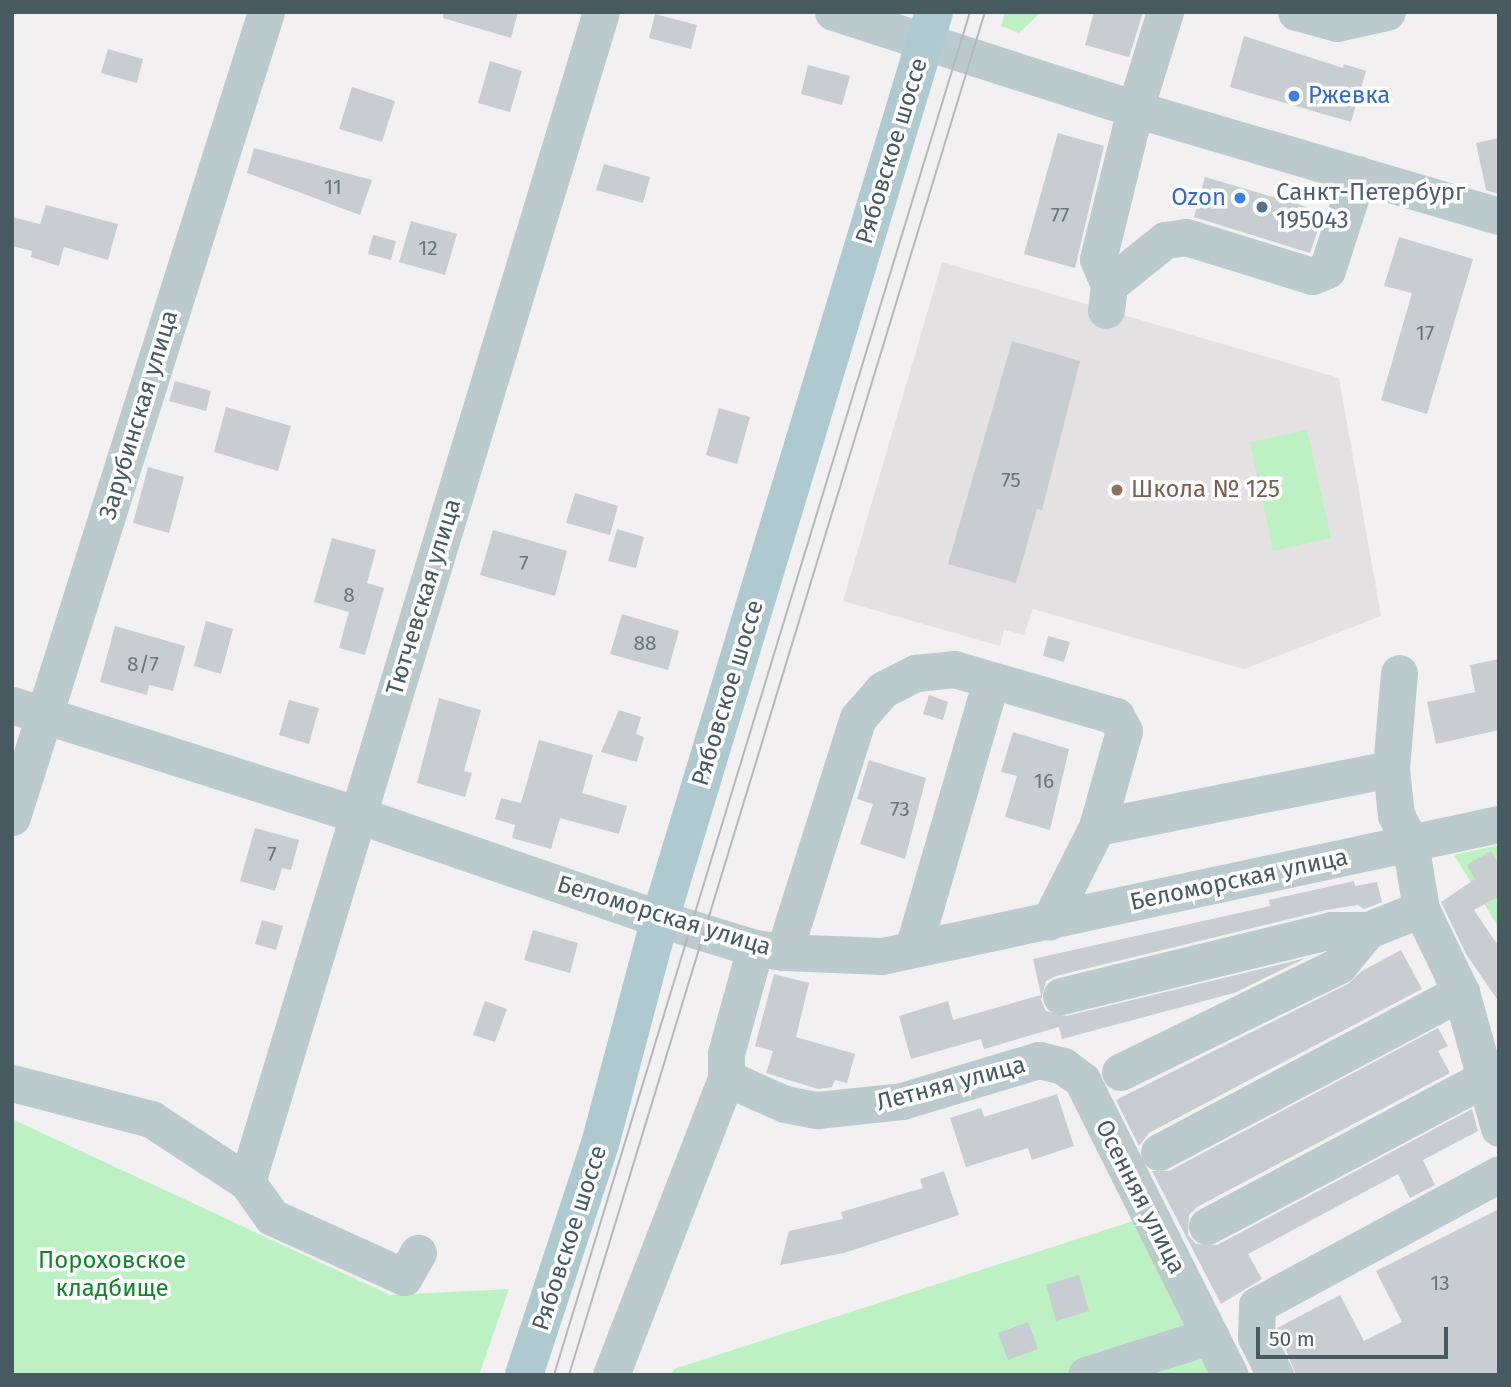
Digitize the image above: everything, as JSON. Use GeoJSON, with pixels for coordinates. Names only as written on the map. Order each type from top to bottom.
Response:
{"type":"FeatureCollection","features":[{"type":"Feature","properties":{"kind":"main road","name":"Рябовское шоссе"},"geometry":{"type":"LineString","coordinates":[[524,1375],[600,1144],[660,919],[929,26]]}},
{"type":"Feature","properties":{"kind":"street","name":"Зарубинская улица"},"geometry":{"type":"LineString","coordinates":[[12,817],[29,709],[265,12]]}},
{"type":"Feature","properties":{"kind":"street","name":"Тютчевская улица"},"geometry":{"type":"LineString","coordinates":[[247,1182],[601,12]]}},
{"type":"Feature","properties":{"kind":"street"},"geometry":{"type":"LineString","coordinates":[[834,12],[929,26],[1135,109],[1499,216]]}},
{"type":"Feature","properties":{"kind":"street"},"geometry":{"type":"LineString","coordinates":[[1165,12],[1135,109],[1098,259],[1107,298],[1165,240],[1186,237],[1312,276],[1327,270],[1358,174]]}},
{"type":"Feature","properties":{"kind":"street"},"geometry":{"type":"LineString","coordinates":[[1296,12],[1338,18],[1387,12]]}},
{"type":"Feature","properties":{"kind":"street"},"geometry":{"type":"LineString","coordinates":[[611,1375],[726,1078],[726,1053],[769,950],[858,718],[882,690],[916,673],[954,669],[1116,716],[1124,730],[1097,827],[1049,922]]}},
{"type":"Feature","properties":{"kind":"street"},"geometry":{"type":"LineString","coordinates":[[1399,673],[1391,769],[1396,815],[1410,842],[1421,909],[1461,992],[1491,1075],[1499,1128]]}},
{"type":"Feature","properties":{"kind":"street"},"geometry":{"type":"LineString","coordinates":[[914,949],[991,680]]}},
{"type":"Feature","properties":{"kind":"street","name":"Беломорская улица"},"geometry":{"type":"LineString","coordinates":[[29,709],[358,815],[660,919],[769,950],[882,956],[1499,824]]}},
{"type":"Feature","properties":{"kind":"street"},"geometry":{"type":"LineString","coordinates":[[1097,827],[1391,769]]}},
{"type":"Feature","properties":{"kind":"street"},"geometry":{"type":"LineString","coordinates":[[1061,996],[1331,930],[1368,930],[1421,909]]}},
{"type":"Feature","properties":{"kind":"street"},"geometry":{"type":"LineString","coordinates":[[1121,1072],[1339,965],[1368,930]]}},
{"type":"Feature","properties":{"kind":"street"},"geometry":{"type":"LineString","coordinates":[[1159,1152],[1461,992]]}},
{"type":"Feature","properties":{"kind":"street","name":"Летняя улица"},"geometry":{"type":"LineString","coordinates":[[726,1078],[785,1104],[817,1110],[902,1101],[1039,1060],[1063,1066]]}},
{"type":"Feature","properties":{"kind":"street","name":"Осенняя улица"},"geometry":{"type":"LineString","coordinates":[[1063,1066],[1082,1080],[1230,1375]]}},
{"type":"Feature","properties":{"kind":"street"},"geometry":{"type":"LineString","coordinates":[[1207,1226],[1491,1075]]}},
{"type":"Feature","properties":{"kind":"street"},"geometry":{"type":"LineString","coordinates":[[12,1083],[151,1119],[247,1182],[265,1210],[293,1230],[404,1277],[418,1253]]}},
{"type":"Feature","properties":{"kind":"street"},"geometry":{"type":"LineString","coordinates":[[1275,1375],[1256,1337],[1257,1306],[1499,1174]]}},
{"type":"Feature","properties":{"kind":"street"},"geometry":{"type":"LineString","coordinates":[[1086,1375],[1210,1336]]}},
{"type":"Feature","properties":{"kind":"shaded area","name":"Школа № 125"},"geometry":{"type":"Polygon","coordinates":[[[942,262],[1339,378],[1381,616],[1244,669],[1033,609],[1024,635],[1004,630],[1000,646],[843,601],[942,262]]]}},
{"type":"Feature","properties":{"kind":"green space"},"geometry":{"type":"Polygon","coordinates":[[[1005,12],[1041,12],[1019,33],[1001,26],[1005,12]]]}},
{"type":"Feature","properties":{"kind":"green space"},"geometry":{"type":"Polygon","coordinates":[[[1307,430],[1331,538],[1273,551],[1250,442],[1307,430]]]}},
{"type":"Feature","properties":{"kind":"green space"},"geometry":{"type":"Polygon","coordinates":[[[1499,845],[1499,928],[1454,855],[1499,845]]]}},
{"type":"Feature","properties":{"kind":"green space","name":"Пороховское кладбище"},"geometry":{"type":"Polygon","coordinates":[[[12,1119],[390,1295],[509,1289],[479,1375],[12,1375],[12,1119]]]}},
{"type":"Feature","properties":{"kind":"green space"},"geometry":{"type":"Polygon","coordinates":[[[1167,1210],[1247,1375],[671,1375],[674,1369],[1167,1210]]]}},
{"type":"Feature","properties":{"kind":"building"},"geometry":{"type":"Polygon","coordinates":[[[443,12],[518,12],[511,38],[443,18],[443,12]]]}},
{"type":"Feature","properties":{"kind":"building"},"geometry":{"type":"Polygon","coordinates":[[[1094,12],[1143,12],[1129,57],[1085,45],[1094,12]]]}},
{"type":"Feature","properties":{"kind":"building"},"geometry":{"type":"Polygon","coordinates":[[[655,14],[697,25],[691,49],[649,38],[655,14]]]}},
{"type":"Feature","properties":{"kind":"building"},"geometry":{"type":"Polygon","coordinates":[[[1244,36],[1343,68],[1344,64],[1366,71],[1351,122],[1230,87],[1244,36]]]}},
{"type":"Feature","properties":{"kind":"building"},"geometry":{"type":"Polygon","coordinates":[[[108,49],[143,59],[137,83],[101,73],[108,49]]]}},
{"type":"Feature","properties":{"kind":"building"},"geometry":{"type":"Polygon","coordinates":[[[490,61],[522,71],[510,112],[478,103],[490,61]]]}},
{"type":"Feature","properties":{"kind":"building"},"geometry":{"type":"Polygon","coordinates":[[[808,65],[850,76],[842,105],[801,94],[808,65]]]}},
{"type":"Feature","properties":{"kind":"building"},"geometry":{"type":"Polygon","coordinates":[[[352,87],[395,101],[382,142],[339,129],[352,87]]]}},
{"type":"Feature","properties":{"kind":"building"},"geometry":{"type":"Polygon","coordinates":[[[1058,133],[1104,146],[1075,268],[1024,254],[1058,133]]]}},
{"type":"Feature","properties":{"kind":"building"},"geometry":{"type":"Polygon","coordinates":[[[1499,138],[1499,194],[1486,190],[1476,143],[1499,138]]]}},
{"type":"Feature","properties":{"kind":"building"},"geometry":{"type":"Polygon","coordinates":[[[254,148],[372,180],[360,215],[247,173],[254,148]]]}},
{"type":"Feature","properties":{"kind":"building"},"geometry":{"type":"Polygon","coordinates":[[[604,164],[650,177],[643,203],[596,190],[604,164]]]}},
{"type":"Feature","properties":{"kind":"building"},"geometry":{"type":"Polygon","coordinates":[[[1205,177],[1324,212],[1310,253],[1194,217],[1205,177]]]}},
{"type":"Feature","properties":{"kind":"building"},"geometry":{"type":"Polygon","coordinates":[[[46,205],[118,224],[108,260],[64,247],[59,266],[31,257],[32,251],[12,246],[12,217],[40,224],[46,205]]]}},
{"type":"Feature","properties":{"kind":"building"},"geometry":{"type":"Polygon","coordinates":[[[411,221],[457,234],[445,275],[399,262],[411,221]]]}},
{"type":"Feature","properties":{"kind":"building"},"geometry":{"type":"Polygon","coordinates":[[[373,235],[396,241],[391,260],[368,254],[373,235]]]}},
{"type":"Feature","properties":{"kind":"building"},"geometry":{"type":"Polygon","coordinates":[[[1399,237],[1473,259],[1427,414],[1381,400],[1412,293],[1384,286],[1399,237]]]}},
{"type":"Feature","properties":{"kind":"building"},"geometry":{"type":"Polygon","coordinates":[[[1012,341],[1080,361],[1042,510],[1037,509],[1016,583],[948,564],[1012,341]]]}},
{"type":"Feature","properties":{"kind":"building"},"geometry":{"type":"Polygon","coordinates":[[[175,381],[211,391],[206,411],[169,401],[175,381]]]}},
{"type":"Feature","properties":{"kind":"building"},"geometry":{"type":"Polygon","coordinates":[[[226,407],[291,426],[278,471],[214,452],[226,407]]]}},
{"type":"Feature","properties":{"kind":"building"},"geometry":{"type":"Polygon","coordinates":[[[719,408],[750,417],[737,464],[706,455],[719,408]]]}},
{"type":"Feature","properties":{"kind":"building"},"geometry":{"type":"Polygon","coordinates":[[[148,467],[184,477],[169,533],[133,523],[148,467]]]}},
{"type":"Feature","properties":{"kind":"building"},"geometry":{"type":"Polygon","coordinates":[[[575,493],[618,506],[610,535],[566,523],[575,493]]]}},
{"type":"Feature","properties":{"kind":"building"},"geometry":{"type":"Polygon","coordinates":[[[617,529],[644,537],[636,568],[608,561],[617,529]]]}},
{"type":"Feature","properties":{"kind":"building"},"geometry":{"type":"Polygon","coordinates":[[[493,530],[567,551],[555,596],[480,575],[493,530]]]}},
{"type":"Feature","properties":{"kind":"building"},"geometry":{"type":"Polygon","coordinates":[[[332,538],[376,550],[367,583],[384,588],[365,655],[339,648],[349,612],[314,602],[332,538]]]}},
{"type":"Feature","properties":{"kind":"building"},"geometry":{"type":"Polygon","coordinates":[[[622,614],[679,631],[668,670],[610,654],[622,614]]]}},
{"type":"Feature","properties":{"kind":"building"},"geometry":{"type":"Polygon","coordinates":[[[206,621],[233,629],[221,674],[194,666],[206,621]]]}},
{"type":"Feature","properties":{"kind":"building"},"geometry":{"type":"Polygon","coordinates":[[[115,626],[185,646],[173,691],[149,685],[147,695],[100,682],[115,626]]]}},
{"type":"Feature","properties":{"kind":"building"},"geometry":{"type":"Polygon","coordinates":[[[1048,636],[1070,642],[1064,662],[1043,656],[1048,636]]]}},
{"type":"Feature","properties":{"kind":"building"},"geometry":{"type":"Polygon","coordinates":[[[1499,659],[1499,730],[1436,744],[1427,702],[1475,692],[1470,665],[1499,659]]]}},
{"type":"Feature","properties":{"kind":"building"},"geometry":{"type":"Polygon","coordinates":[[[929,695],[948,702],[943,720],[923,714],[929,695]]]}},
{"type":"Feature","properties":{"kind":"building"},"geometry":{"type":"Polygon","coordinates":[[[439,698],[481,710],[464,771],[472,773],[465,797],[417,783],[439,698]]]}},
{"type":"Feature","properties":{"kind":"building"},"geometry":{"type":"Polygon","coordinates":[[[289,700],[319,708],[309,744],[279,735],[289,700]]]}},
{"type":"Feature","properties":{"kind":"building"},"geometry":{"type":"Polygon","coordinates":[[[619,710],[641,717],[636,734],[644,737],[637,762],[601,752],[619,710]]]}},
{"type":"Feature","properties":{"kind":"building"},"geometry":{"type":"Polygon","coordinates":[[[1013,732],[1069,749],[1050,830],[1005,817],[1017,776],[1001,772],[1013,732]]]}},
{"type":"Feature","properties":{"kind":"building"},"geometry":{"type":"Polygon","coordinates":[[[539,740],[593,755],[582,793],[627,806],[619,834],[560,818],[551,849],[512,838],[515,825],[495,819],[501,798],[521,803],[539,740]]]}},
{"type":"Feature","properties":{"kind":"building"},"geometry":{"type":"Polygon","coordinates":[[[869,760],[926,778],[905,859],[860,844],[873,804],[857,799],[869,760]]]}},
{"type":"Feature","properties":{"kind":"building"},"geometry":{"type":"Polygon","coordinates":[[[255,828],[299,840],[291,870],[282,868],[275,891],[240,881],[255,828]]]}},
{"type":"Feature","properties":{"kind":"building"},"geometry":{"type":"Polygon","coordinates":[[[1491,851],[1499,865],[1499,896],[1474,910],[1499,947],[1499,1002],[1466,954],[1441,902],[1475,879],[1467,865],[1491,851]]]}},
{"type":"Feature","properties":{"kind":"building"},"geometry":{"type":"Polygon","coordinates":[[[1354,881],[1355,886],[1377,882],[1382,902],[1364,909],[1358,905],[1326,910],[1056,976],[1046,981],[1041,1000],[1046,1011],[1066,1016],[1306,958],[1234,993],[1062,1039],[1059,1027],[984,1049],[981,1039],[911,1059],[899,1016],[948,1001],[953,1020],[1041,995],[1033,959],[1270,906],[1269,900],[1354,881]]]}},
{"type":"Feature","properties":{"kind":"building"},"geometry":{"type":"Polygon","coordinates":[[[262,920],[283,926],[276,950],[255,944],[262,920]]]}},
{"type":"Feature","properties":{"kind":"building"},"geometry":{"type":"Polygon","coordinates":[[[533,930],[578,943],[570,973],[524,960],[533,930]]]}},
{"type":"Feature","properties":{"kind":"building"},"geometry":{"type":"Polygon","coordinates":[[[1401,950],[1422,989],[1149,1133],[1139,1146],[1116,1100],[1348,984],[1362,971],[1401,950]]]}},
{"type":"Feature","properties":{"kind":"building"},"geometry":{"type":"Polygon","coordinates":[[[774,974],[809,983],[796,1037],[855,1054],[847,1083],[835,1080],[832,1087],[818,1089],[766,1073],[773,1051],[755,1046],[774,974]]]}},
{"type":"Feature","properties":{"kind":"building"},"geometry":{"type":"Polygon","coordinates":[[[485,1001],[507,1009],[495,1042],[473,1035],[485,1001]]]}},
{"type":"Feature","properties":{"kind":"building"},"geometry":{"type":"Polygon","coordinates":[[[1438,1028],[1448,1046],[1438,1051],[1450,1073],[1197,1207],[1189,1215],[1188,1235],[1196,1244],[1217,1245],[1472,1109],[1478,1131],[1423,1160],[1435,1185],[1410,1198],[1398,1174],[1248,1254],[1262,1279],[1221,1304],[1152,1171],[1169,1171],[1438,1028]]]}},
{"type":"Feature","properties":{"kind":"building"},"geometry":{"type":"Polygon","coordinates":[[[1057,1094],[1074,1146],[1032,1160],[1028,1148],[966,1167],[950,1118],[981,1108],[984,1117],[1057,1094]]]}},
{"type":"Feature","properties":{"kind":"building"},"geometry":{"type":"Polygon","coordinates":[[[944,1171],[959,1215],[844,1253],[780,1265],[789,1231],[843,1219],[841,1212],[923,1188],[920,1179],[944,1171]]]}},
{"type":"Feature","properties":{"kind":"building"},"geometry":{"type":"Polygon","coordinates":[[[1499,1209],[1499,1375],[1296,1375],[1277,1328],[1340,1295],[1364,1341],[1402,1322],[1376,1271],[1499,1209]]]}},
{"type":"Feature","properties":{"kind":"building"},"geometry":{"type":"Polygon","coordinates":[[[1079,1275],[1089,1311],[1056,1321],[1046,1285],[1079,1275]]]}},
{"type":"Feature","properties":{"kind":"building"},"geometry":{"type":"Polygon","coordinates":[[[1028,1322],[1038,1349],[1008,1360],[998,1333],[1028,1322]]]}},
{"type":"Feature","properties":{"kind":"tram line"},"geometry":{"type":"LineString","coordinates":[[554,1375],[970,12]]}},
{"type":"Feature","properties":{"kind":"tram line"},"geometry":{"type":"LineString","coordinates":[[569,1375],[985,12]]}},
{"type":"Feature","properties":{"kind":"place","name":"Ржевка"},"geometry":{"type":"Point","coordinates":[1294,96]}},
{"type":"Feature","properties":{"kind":"place","name":"Ozon"},"geometry":{"type":"Point","coordinates":[1240,198]}},
{"type":"Feature","properties":{"kind":"place","name":"Санкт-Петербург 195043"},"geometry":{"type":"Point","coordinates":[1262,207]}},
{"type":"Feature","properties":{"kind":"place","name":"Школа № 125"},"geometry":{"type":"Point","coordinates":[1117,490]}}]}
